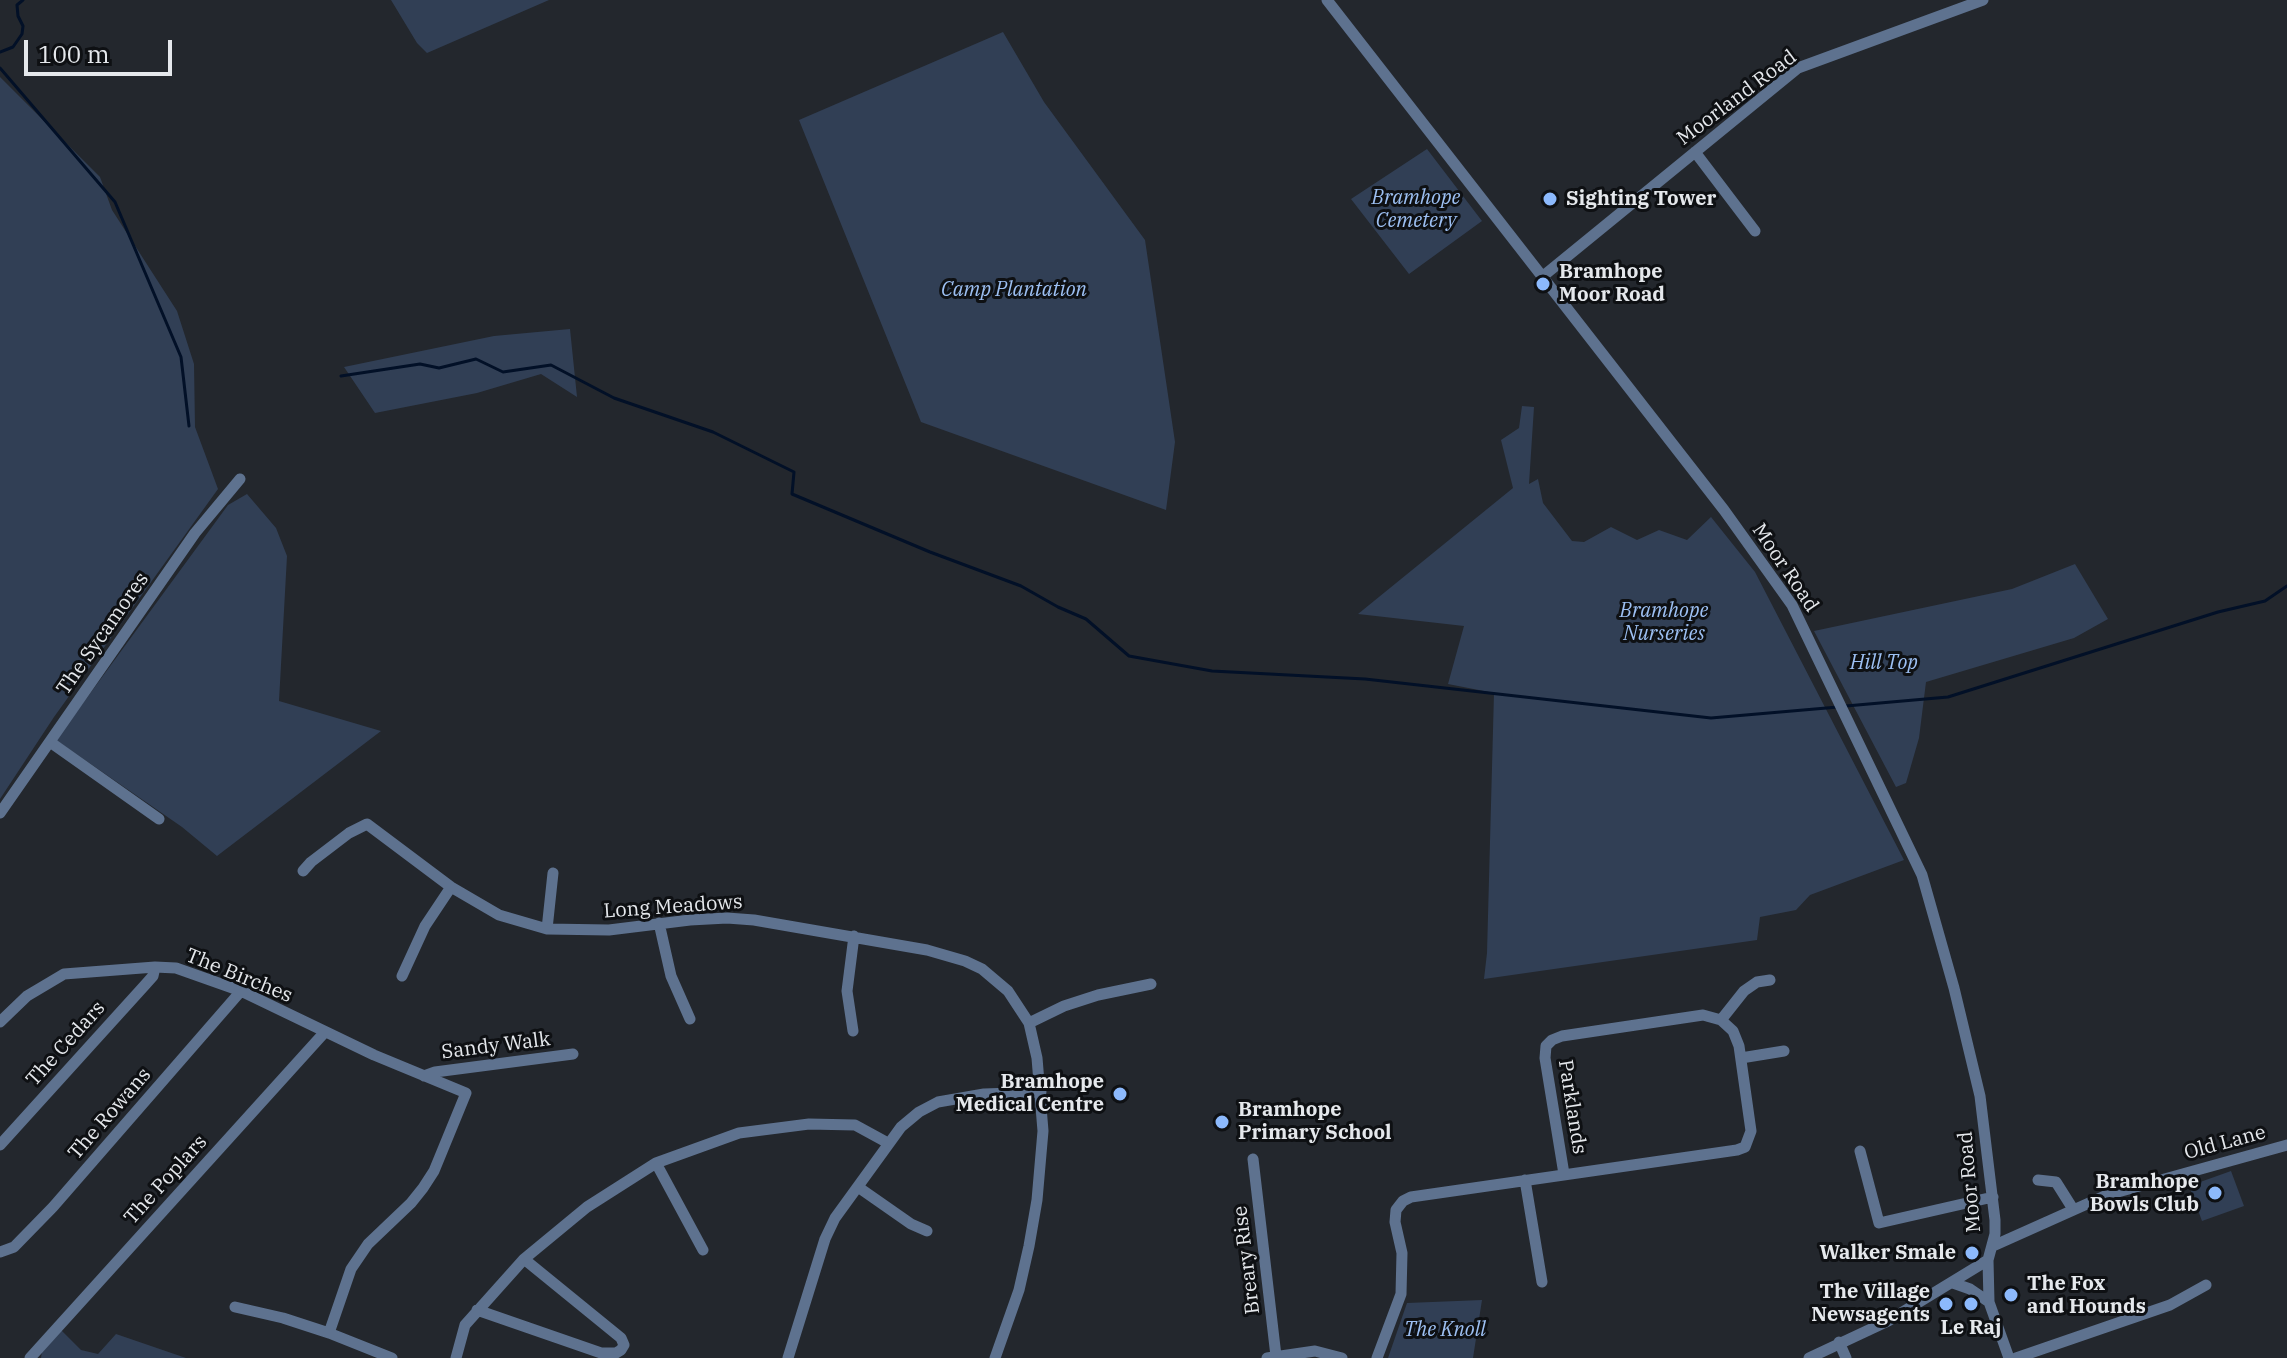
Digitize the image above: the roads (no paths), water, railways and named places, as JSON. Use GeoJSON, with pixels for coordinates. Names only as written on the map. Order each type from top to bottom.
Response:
{"type":"FeatureCollection","features":[{"type":"Feature","properties":{"kind":"street","name":"Moor Road"},"geometry":{"type":"LineString","coordinates":[[1327,0],[1724,510],[1792,605],[1922,875],[1980,1096],[1995,1234],[1988,1260]]}},
{"type":"Feature","properties":{"kind":"street","name":"Moorland Road"},"geometry":{"type":"LineString","coordinates":[[1542,277],[1798,68],[1983,0]]}},
{"type":"Feature","properties":{"kind":"street"},"geometry":{"type":"LineString","coordinates":[[1695,152],[1755,231]]}},
{"type":"Feature","properties":{"kind":"street","name":"The Sycamores"},"geometry":{"type":"LineString","coordinates":[[0,813],[195,533],[240,479]]}},
{"type":"Feature","properties":{"kind":"street"},"geometry":{"type":"LineString","coordinates":[[50,742],[159,819]]}},
{"type":"Feature","properties":{"kind":"street","name":"Long Meadows"},"geometry":{"type":"LineString","coordinates":[[303,871],[349,833],[367,824],[451,887],[499,915],[547,929],[609,930],[727,918],[927,950],[974,965],[1008,991],[1029,1023]]}},
{"type":"Feature","properties":{"kind":"street"},"geometry":{"type":"LineString","coordinates":[[547,929],[553,873]]}},
{"type":"Feature","properties":{"kind":"street"},"geometry":{"type":"LineString","coordinates":[[402,976],[425,926],[451,887]]}},
{"type":"Feature","properties":{"kind":"street"},"geometry":{"type":"LineString","coordinates":[[659,923],[671,976],[690,1019]]}},
{"type":"Feature","properties":{"kind":"street"},"geometry":{"type":"LineString","coordinates":[[853,1031],[847,1004],[854,936]]}},
{"type":"Feature","properties":{"kind":"street","name":"The Cedars"},"geometry":{"type":"LineString","coordinates":[[0,1145],[153,976],[155,967]]}},
{"type":"Feature","properties":{"kind":"street","name":"The Birches"},"geometry":{"type":"LineString","coordinates":[[0,1022],[27,996],[64,974],[176,968],[241,991],[324,1033],[466,1093],[434,1171],[423,1188],[368,1244],[351,1269],[329,1333]]}},
{"type":"Feature","properties":{"kind":"street"},"geometry":{"type":"LineString","coordinates":[[1721,1020],[1744,991],[1757,982],[1770,980]]}},
{"type":"Feature","properties":{"kind":"street"},"geometry":{"type":"LineString","coordinates":[[995,1358],[1019,1290],[1037,1200],[1043,1131],[1036,1050],[1029,1023],[1064,1006],[1098,995],[1151,984]]}},
{"type":"Feature","properties":{"kind":"street","name":"The Rowans"},"geometry":{"type":"LineString","coordinates":[[0,1252],[14,1247],[34,1228],[241,991]]}},
{"type":"Feature","properties":{"kind":"street","name":"Parklands"},"geometry":{"type":"LineString","coordinates":[[1703,1015],[1721,1020],[1733,1031],[1741,1058],[1751,1131],[1745,1147],[1564,1174],[1545,1058],[1546,1046],[1552,1040],[1703,1015]]}},
{"type":"Feature","properties":{"kind":"street","name":"The Poplars"},"geometry":{"type":"LineString","coordinates":[[34,1357],[69,1314],[324,1033]]}},
{"type":"Feature","properties":{"kind":"street"},"geometry":{"type":"LineString","coordinates":[[1741,1058],[1784,1051]]}},
{"type":"Feature","properties":{"kind":"street","name":"Sandy Walk"},"geometry":{"type":"LineString","coordinates":[[424,1076],[573,1054]]}},
{"type":"Feature","properties":{"kind":"street"},"geometry":{"type":"LineString","coordinates":[[788,1358],[825,1239],[835,1218],[888,1143],[919,1112],[938,1102],[984,1094],[1041,1092]]}},
{"type":"Feature","properties":{"kind":"street"},"geometry":{"type":"LineString","coordinates":[[456,1358],[465,1325],[524,1259],[587,1207],[656,1163],[739,1133],[809,1124],[855,1125],[888,1143]]}},
{"type":"Feature","properties":{"kind":"street","name":"Old Lane"},"geometry":{"type":"LineString","coordinates":[[1993,1246],[2121,1190],[2287,1145]]}},
{"type":"Feature","properties":{"kind":"street"},"geometry":{"type":"LineString","coordinates":[[1860,1151],[1879,1223],[1993,1197]]}},
{"type":"Feature","properties":{"kind":"street","name":"Breary Rise"},"geometry":{"type":"LineString","coordinates":[[1253,1159],[1271,1357]]}},
{"type":"Feature","properties":{"kind":"street"},"geometry":{"type":"LineString","coordinates":[[656,1163],[703,1250]]}},
{"type":"Feature","properties":{"kind":"street"},"geometry":{"type":"LineString","coordinates":[[1377,1358],[1401,1294],[1402,1253],[1395,1222],[1396,1210],[1403,1201],[1411,1197],[1564,1174]]}},
{"type":"Feature","properties":{"kind":"street"},"geometry":{"type":"LineString","coordinates":[[1525,1180],[1542,1282]]}},
{"type":"Feature","properties":{"kind":"street"},"geometry":{"type":"LineString","coordinates":[[2038,1180],[2056,1182],[2073,1209]]}},
{"type":"Feature","properties":{"kind":"street"},"geometry":{"type":"LineString","coordinates":[[858,1187],[911,1224],[927,1231]]}},
{"type":"Feature","properties":{"kind":"street"},"geometry":{"type":"LineString","coordinates":[[477,1310],[601,1353],[621,1350],[624,1345],[621,1338],[524,1259]]}},
{"type":"Feature","properties":{"kind":"street"},"geometry":{"type":"LineString","coordinates":[[1809,1358],[1888,1321],[1988,1260]]}},
{"type":"Feature","properties":{"kind":"street"},"geometry":{"type":"LineString","coordinates":[[1988,1260],[1989,1302],[2009,1358]]}},
{"type":"Feature","properties":{"kind":"street"},"geometry":{"type":"LineString","coordinates":[[1953,1283],[1970,1289],[1989,1302]]}},
{"type":"Feature","properties":{"kind":"street"},"geometry":{"type":"LineString","coordinates":[[2016,1358],[2170,1305],[2206,1285]]}},
{"type":"Feature","properties":{"kind":"street"},"geometry":{"type":"LineString","coordinates":[[235,1307],[283,1318],[392,1358]]}},
{"type":"Feature","properties":{"kind":"street"},"geometry":{"type":"LineString","coordinates":[[1839,1342],[1846,1358]]}},
{"type":"Feature","properties":{"kind":"street"},"geometry":{"type":"LineString","coordinates":[[1271,1357],[1315,1351],[1342,1358]]}},
{"type":"Feature","properties":{"kind":"waterway"},"geometry":{"type":"LineString","coordinates":[[0,52],[13,47],[22,34],[17,5],[23,0]]}},
{"type":"Feature","properties":{"kind":"waterway"},"geometry":{"type":"LineString","coordinates":[[0,68],[115,202],[181,357],[189,426]]}},
{"type":"Feature","properties":{"kind":"waterway"},"geometry":{"type":"LineString","coordinates":[[341,376],[420,364],[439,368],[476,359],[503,372],[551,365],[614,398],[713,432],[794,472],[792,494],[1021,586],[1086,619],[1129,656],[1212,671],[1365,679],[1711,718],[1838,707]]}},
{"type":"Feature","properties":{"kind":"waterway"},"geometry":{"type":"LineString","coordinates":[[1846,706],[1948,697],[2218,612],[2265,601],[2287,586]]}},
{"type":"Feature","properties":{"kind":"place","name":"Sighting Tower"},"geometry":{"type":"Point","coordinates":[1550,199]}},
{"type":"Feature","properties":{"kind":"place","name":"Bramhope Moor Road"},"geometry":{"type":"Point","coordinates":[1543,284]}},
{"type":"Feature","properties":{"kind":"place","name":"Bramhope Medical Centre"},"geometry":{"type":"Point","coordinates":[1120,1094]}},
{"type":"Feature","properties":{"kind":"place","name":"Bramhope Primary School"},"geometry":{"type":"Point","coordinates":[1222,1122]}},
{"type":"Feature","properties":{"kind":"place","name":"Bramhope Bowls Club"},"geometry":{"type":"Point","coordinates":[2215,1193]}},
{"type":"Feature","properties":{"kind":"place","name":"Walker Smale"},"geometry":{"type":"Point","coordinates":[1972,1253]}},
{"type":"Feature","properties":{"kind":"place","name":"The Fox and Hounds"},"geometry":{"type":"Point","coordinates":[2011,1295]}},
{"type":"Feature","properties":{"kind":"place","name":"The Village Newsagents"},"geometry":{"type":"Point","coordinates":[1946,1304]}},
{"type":"Feature","properties":{"kind":"place","name":"Le Raj"},"geometry":{"type":"Point","coordinates":[1971,1304]}},
{"type":"Feature","properties":{"kind":"park label","name":"Bramhope Cemetery"},"geometry":{"type":"Point","coordinates":[1416,210]}},
{"type":"Feature","properties":{"kind":"park label","name":"Camp Plantation"},"geometry":{"type":"Point","coordinates":[1014,290]}},
{"type":"Feature","properties":{"kind":"park label","name":"Bramhope Nurseries"},"geometry":{"type":"Point","coordinates":[1664,622]}},
{"type":"Feature","properties":{"kind":"park label","name":"Hill Top"},"geometry":{"type":"Point","coordinates":[1884,663]}},
{"type":"Feature","properties":{"kind":"park label","name":"The Knoll"},"geometry":{"type":"Point","coordinates":[1445,1330]}}]}
